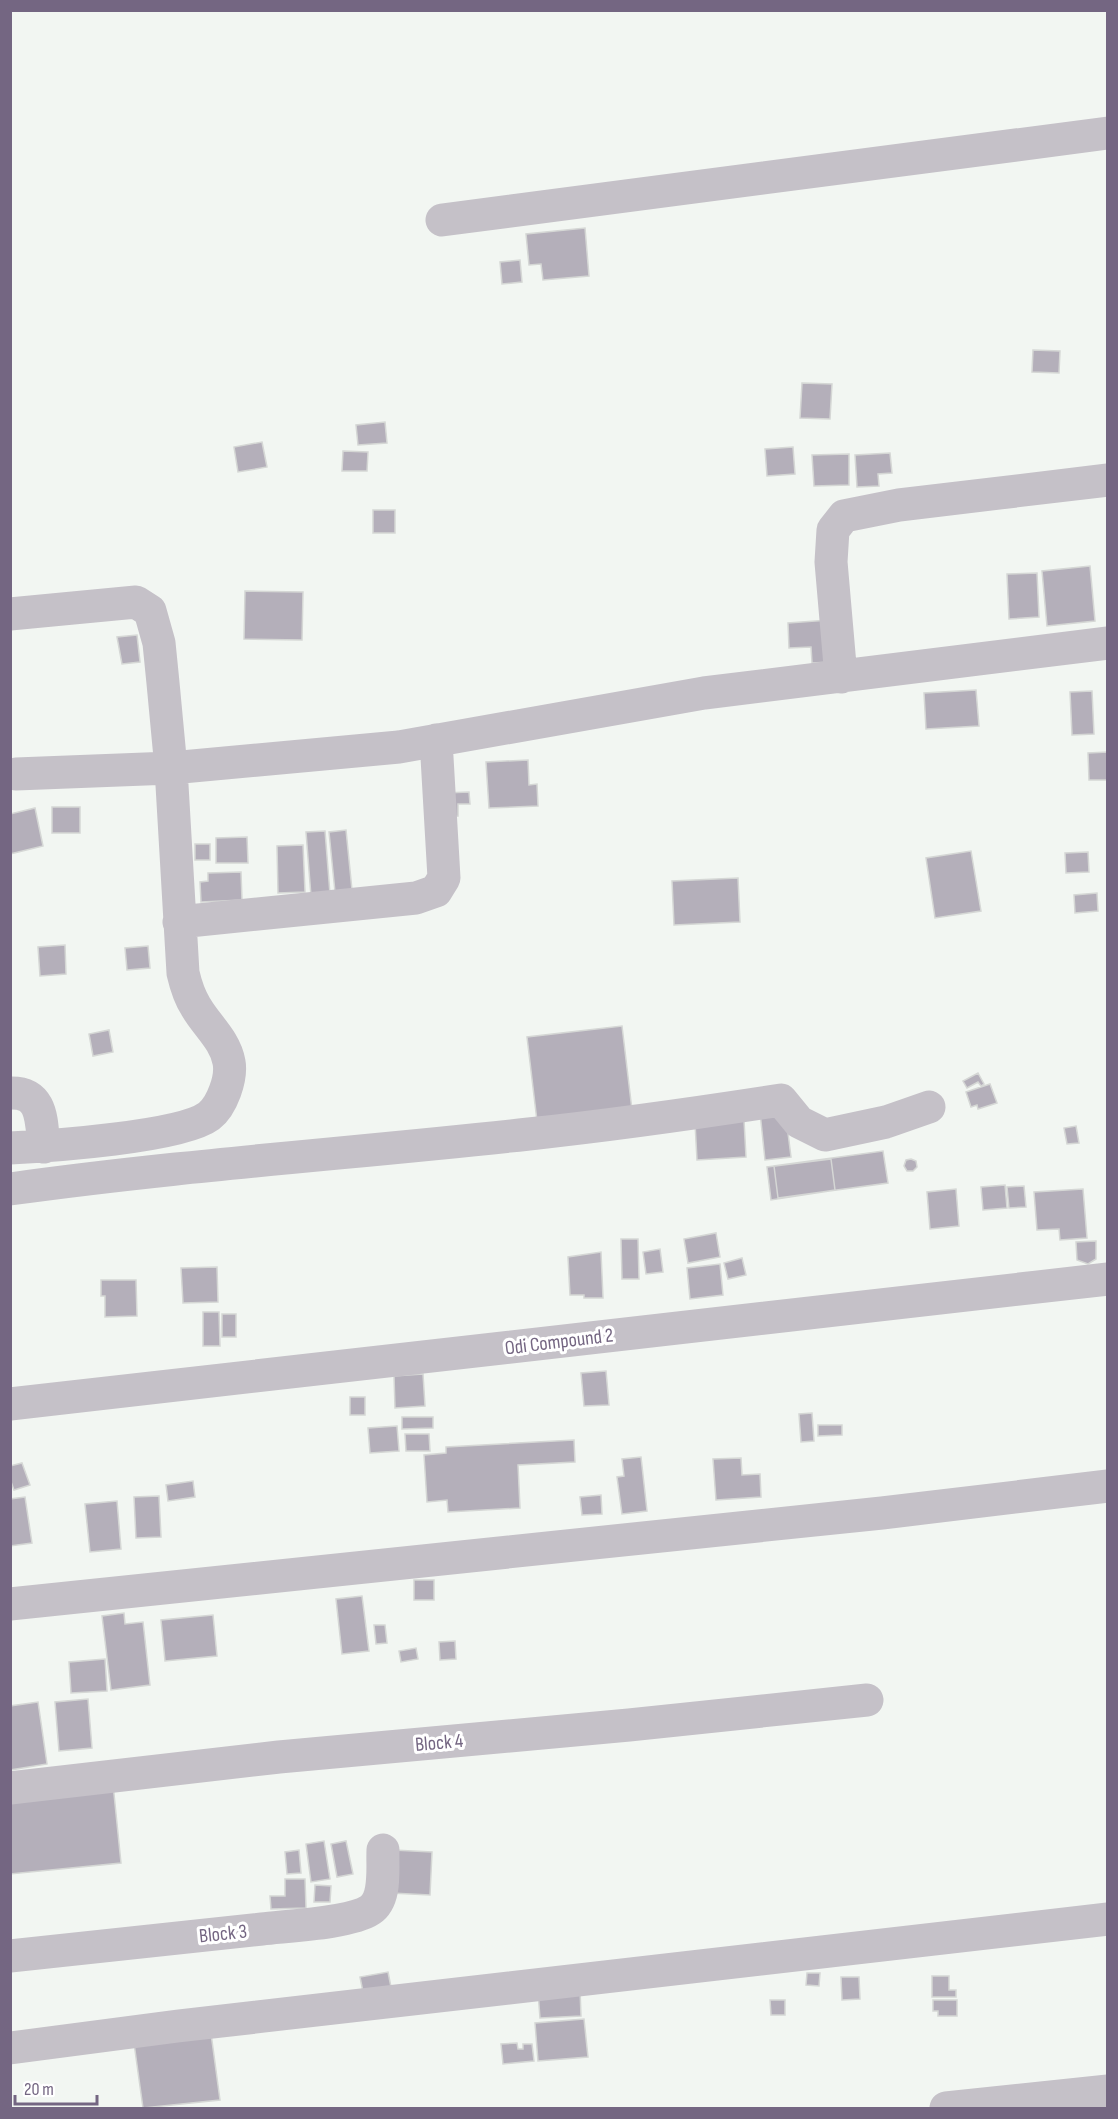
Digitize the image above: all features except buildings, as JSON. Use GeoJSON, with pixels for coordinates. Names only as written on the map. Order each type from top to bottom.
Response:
{"type":"FeatureCollection","features":[{"type":"Feature","properties":{"kind":"street"},"geometry":{"type":"LineString","coordinates":[[442,220],[1107,133]]}},
{"type":"Feature","properties":{"kind":"street"},"geometry":{"type":"LineString","coordinates":[[841,677],[831,562],[833,530],[844,516],[899,505],[1107,480]]}},
{"type":"Feature","properties":{"kind":"street"},"geometry":{"type":"LineString","coordinates":[[10,614],[136,602],[150,611],[159,643],[171,768],[183,973],[187,990],[196,1008],[226,1050],[230,1065],[222,1098],[211,1115],[196,1124],[156,1132],[44,1147],[10,1148]]}},
{"type":"Feature","properties":{"kind":"street"},"geometry":{"type":"LineString","coordinates":[[16,774],[171,768],[399,747],[704,693],[1107,643]]}},
{"type":"Feature","properties":{"kind":"street"},"geometry":{"type":"LineString","coordinates":[[179,922],[417,898],[436,891],[444,878],[436,740]]}},
{"type":"Feature","properties":{"kind":"street"},"geometry":{"type":"LineString","coordinates":[[10,1093],[27,1095],[35,1101],[41,1121],[44,1147]]}},
{"type":"Feature","properties":{"kind":"street"},"geometry":{"type":"LineString","coordinates":[[10,1189],[97,1177],[661,1119],[781,1100],[799,1122],[825,1135],[886,1122],[929,1107]]}},
{"type":"Feature","properties":{"kind":"street","name":"Odi Compound 2"},"geometry":{"type":"LineString","coordinates":[[10,1404],[1107,1279]]}},
{"type":"Feature","properties":{"kind":"street"},"geometry":{"type":"LineString","coordinates":[[10,1604],[882,1513],[1107,1486]]}},
{"type":"Feature","properties":{"kind":"street","name":"Block 4"},"geometry":{"type":"LineString","coordinates":[[10,1788],[290,1756],[629,1725],[867,1700]]}},
{"type":"Feature","properties":{"kind":"street","name":"Block 3"},"geometry":{"type":"LineString","coordinates":[[10,1956],[355,1917],[370,1910],[378,1902],[383,1850]]}},
{"type":"Feature","properties":{"kind":"street"},"geometry":{"type":"LineString","coordinates":[[10,2048],[178,2026],[1107,1919]]}},
{"type":"Feature","properties":{"kind":"street"},"geometry":{"type":"LineString","coordinates":[[946,2109],[1107,2091]]}}]}
